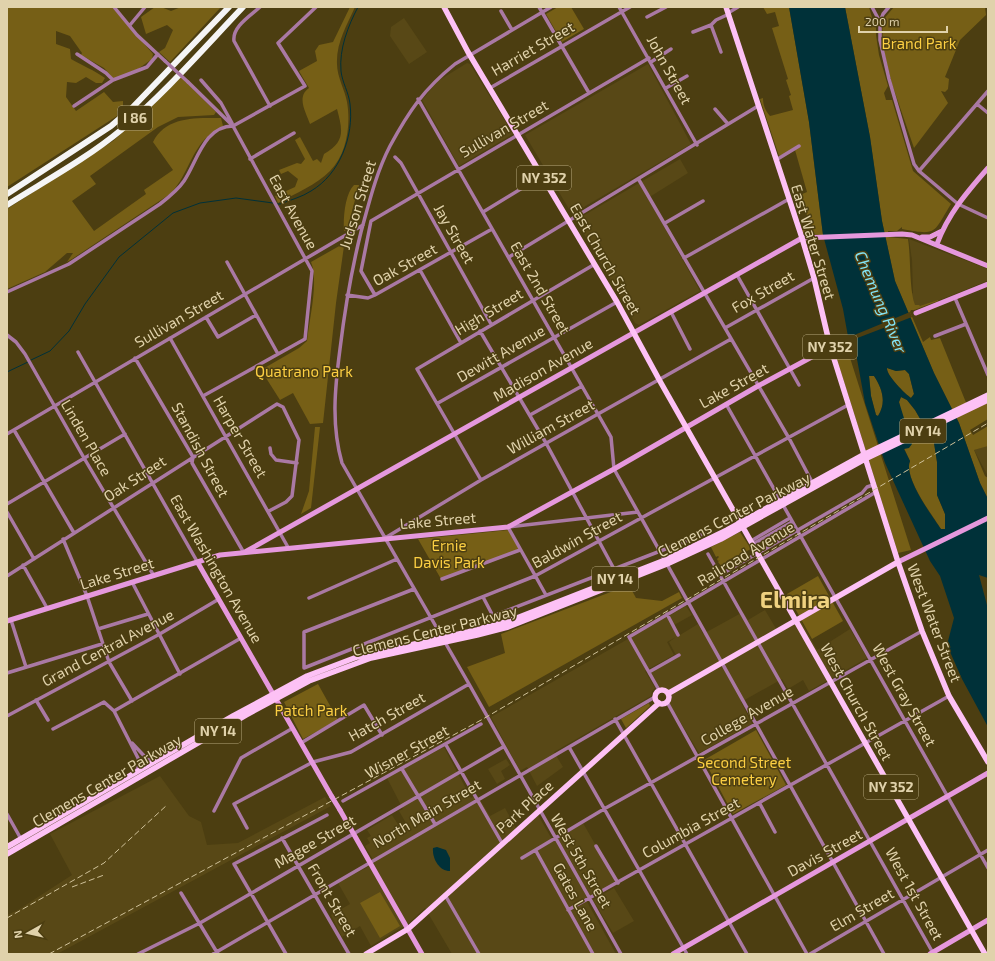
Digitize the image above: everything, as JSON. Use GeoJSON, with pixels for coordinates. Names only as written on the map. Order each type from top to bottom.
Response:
{"type":"FeatureCollection","features":[{"type":"Feature","properties":{"kind":"highway","name":"I 86"},"geometry":{"type":"LineString","coordinates":[[7,194],[111,126],[163,76],[229,7]]}},
{"type":"Feature","properties":{"kind":"highway","name":"I 86"},"geometry":{"type":"LineString","coordinates":[[7,205],[88,155],[120,130],[164,90],[243,7]]}},
{"type":"Feature","properties":{"kind":"main road","name":"East Church Street"},"geometry":{"type":"LineString","coordinates":[[444,7],[470,55],[617,302],[686,427],[742,524]]}},
{"type":"Feature","properties":{"kind":"main road","name":"East Water Street"},"geometry":{"type":"LineString","coordinates":[[728,11],[802,238],[848,405],[873,485]]}},
{"type":"Feature","properties":{"kind":"main road","name":"Clemens Center Parkway"},"geometry":{"type":"LineString","coordinates":[[781,502],[811,483],[988,395]]}},
{"type":"Feature","properties":{"kind":"main road","name":"Clemens Center Parkway"},"geometry":{"type":"LineString","coordinates":[[972,404],[988,400]]}},
{"type":"Feature","properties":{"kind":"main road","name":"Clemens Center Parkway"},"geometry":{"type":"LineString","coordinates":[[7,854],[22,842],[135,773],[275,696],[350,665],[443,640],[508,627],[666,562],[742,524],[864,457]]}},
{"type":"Feature","properties":{"kind":"main road","name":"West Water Street"},"geometry":{"type":"LineString","coordinates":[[873,485],[922,631],[949,696],[988,762]]}},
{"type":"Feature","properties":{"kind":"main road","name":"West Church Street"},"geometry":{"type":"LineString","coordinates":[[742,524],[985,954]]}},
{"type":"Feature","properties":{"kind":"main road"},"geometry":{"type":"LineString","coordinates":[[669,693],[720,662],[898,562]]}},
{"type":"Feature","properties":{"kind":"main road"},"geometry":{"type":"LineString","coordinates":[[665,689],[669,693],[670,698],[667,702],[658,703],[655,697],[659,690],[665,689]]}},
{"type":"Feature","properties":{"kind":"main road","name":"Clemens Center Parkway"},"geometry":{"type":"LineString","coordinates":[[7,847],[22,842],[275,696]]}},
{"type":"Feature","properties":{"kind":"main road","name":"Park Place"},"geometry":{"type":"LineString","coordinates":[[408,929],[658,703]]}},
{"type":"Feature","properties":{"kind":"main road"},"geometry":{"type":"LineString","coordinates":[[370,953],[408,929]]}},
{"type":"Feature","properties":{"kind":"street","name":"East Avenue"},"geometry":{"type":"LineString","coordinates":[[114,7],[158,54],[233,126]]}},
{"type":"Feature","properties":{"kind":"street"},"geometry":{"type":"LineString","coordinates":[[129,24],[145,7]]}},
{"type":"Feature","properties":{"kind":"street"},"geometry":{"type":"LineString","coordinates":[[260,7],[236,29],[233,35],[234,41],[270,106]]}},
{"type":"Feature","properties":{"kind":"street"},"geometry":{"type":"LineString","coordinates":[[7,292],[69,264],[171,196],[185,180],[202,146],[209,137],[228,126],[233,126],[305,86],[278,43],[316,7]]}},
{"type":"Feature","properties":{"kind":"street"},"geometry":{"type":"LineString","coordinates":[[539,7],[589,93]]}},
{"type":"Feature","properties":{"kind":"street","name":"Judson Street"},"geometry":{"type":"LineString","coordinates":[[414,589],[342,463],[336,441],[335,398],[346,295],[373,188],[387,153],[418,99],[441,74],[551,7]]}},
{"type":"Feature","properties":{"kind":"street","name":"John Street"},"geometry":{"type":"LineString","coordinates":[[619,7],[697,145]]}},
{"type":"Feature","properties":{"kind":"street","name":"Harriet Street"},"geometry":{"type":"LineString","coordinates":[[490,88],[630,7]]}},
{"type":"Feature","properties":{"kind":"street"},"geometry":{"type":"LineString","coordinates":[[647,17],[666,7]]}},
{"type":"Feature","properties":{"kind":"street"},"geometry":{"type":"LineString","coordinates":[[693,32],[711,25],[728,11],[738,7]]}},
{"type":"Feature","properties":{"kind":"street"},"geometry":{"type":"LineString","coordinates":[[872,7],[880,22]]}},
{"type":"Feature","properties":{"kind":"street"},"geometry":{"type":"LineString","coordinates":[[889,7],[882,14],[880,22],[880,40],[889,80],[914,164],[919,171],[958,204],[988,218]]}},
{"type":"Feature","properties":{"kind":"street"},"geometry":{"type":"LineString","coordinates":[[501,11],[512,30]]}},
{"type":"Feature","properties":{"kind":"street"},"geometry":{"type":"LineString","coordinates":[[711,25],[721,52]]}},
{"type":"Feature","properties":{"kind":"street","name":"Sullivan Street"},"geometry":{"type":"LineString","coordinates":[[375,295],[361,271],[371,221],[418,195],[589,93],[671,49]]}},
{"type":"Feature","properties":{"kind":"street"},"geometry":{"type":"LineString","coordinates":[[77,54],[106,73],[113,80]]}},
{"type":"Feature","properties":{"kind":"street"},"geometry":{"type":"LineString","coordinates":[[74,106],[113,80],[147,67],[158,54]]}},
{"type":"Feature","properties":{"kind":"street"},"geometry":{"type":"LineString","coordinates":[[666,88],[687,76]]}},
{"type":"Feature","properties":{"kind":"street","name":"East Avenue"},"geometry":{"type":"LineString","coordinates":[[201,80],[221,103],[312,271],[309,314],[304,339],[203,396]]}},
{"type":"Feature","properties":{"kind":"street"},"geometry":{"type":"LineString","coordinates":[[919,171],[988,91]]}},
{"type":"Feature","properties":{"kind":"street","name":"East 2nd Street"},"geometry":{"type":"LineString","coordinates":[[418,99],[458,170],[484,212],[492,229],[611,437],[614,469],[720,662],[757,724],[884,954]]}},
{"type":"Feature","properties":{"kind":"street"},"geometry":{"type":"LineString","coordinates":[[977,104],[988,113]]}},
{"type":"Feature","properties":{"kind":"street"},"geometry":{"type":"LineString","coordinates":[[509,257],[697,145],[758,106]]}},
{"type":"Feature","properties":{"kind":"street"},"geometry":{"type":"LineString","coordinates":[[715,109],[728,124]]}},
{"type":"Feature","properties":{"kind":"street"},"geometry":{"type":"LineString","coordinates":[[250,159],[294,134]]}},
{"type":"Feature","properties":{"kind":"street"},"geometry":{"type":"LineString","coordinates":[[776,160],[799,146]]}},
{"type":"Feature","properties":{"kind":"street","name":"Jay Street"},"geometry":{"type":"LineString","coordinates":[[395,157],[401,163],[491,324]]}},
{"type":"Feature","properties":{"kind":"street"},"geometry":{"type":"LineString","coordinates":[[937,244],[942,231],[958,204],[988,168]]}},
{"type":"Feature","properties":{"kind":"street"},"geometry":{"type":"LineString","coordinates":[[484,212],[542,176]]}},
{"type":"Feature","properties":{"kind":"street"},"geometry":{"type":"LineString","coordinates":[[639,180],[800,457],[811,483]]}},
{"type":"Feature","properties":{"kind":"street"},"geometry":{"type":"LineString","coordinates":[[684,258],[789,199]]}},
{"type":"Feature","properties":{"kind":"street"},"geometry":{"type":"LineString","coordinates":[[665,224],[703,201]]}},
{"type":"Feature","properties":{"kind":"street","name":"Sullivan Street"},"geometry":{"type":"LineString","coordinates":[[7,434],[363,225]]}},
{"type":"Feature","properties":{"kind":"street","name":"Oak Street"},"geometry":{"type":"LineString","coordinates":[[346,295],[368,298],[375,295],[492,229]]}},
{"type":"Feature","properties":{"kind":"street"},"geometry":{"type":"LineString","coordinates":[[919,237],[930,237],[942,231]]}},
{"type":"Feature","properties":{"kind":"street","name":"Madison Avenue"},"geometry":{"type":"LineString","coordinates":[[244,553],[280,531],[520,398],[572,367],[802,238],[888,234],[902,234],[919,237]]}},
{"type":"Feature","properties":{"kind":"street"},"geometry":{"type":"LineString","coordinates":[[919,237],[988,266]]}},
{"type":"Feature","properties":{"kind":"street"},"geometry":{"type":"LineString","coordinates":[[227,262],[278,354]]}},
{"type":"Feature","properties":{"kind":"street","name":"High Street"},"geometry":{"type":"LineString","coordinates":[[438,403],[417,368],[595,264]]}},
{"type":"Feature","properties":{"kind":"street"},"geometry":{"type":"LineString","coordinates":[[420,270],[461,342]]}},
{"type":"Feature","properties":{"kind":"street"},"geometry":{"type":"LineString","coordinates":[[736,275],[799,385]]}},
{"type":"Feature","properties":{"kind":"street","name":"Fox Street"},"geometry":{"type":"LineString","coordinates":[[725,328],[814,278]]}},
{"type":"Feature","properties":{"kind":"street"},"geometry":{"type":"LineString","coordinates":[[916,313],[988,284]]}},
{"type":"Feature","properties":{"kind":"street"},"geometry":{"type":"LineString","coordinates":[[955,298],[988,375]]}},
{"type":"Feature","properties":{"kind":"street","name":"Dewitt Avenue"},"geometry":{"type":"LineString","coordinates":[[438,403],[617,302]]}},
{"type":"Feature","properties":{"kind":"street"},"geometry":{"type":"LineString","coordinates":[[671,312],[690,349]]}},
{"type":"Feature","properties":{"kind":"street"},"geometry":{"type":"LineString","coordinates":[[206,317],[218,337],[256,315]]}},
{"type":"Feature","properties":{"kind":"street"},"geometry":{"type":"LineString","coordinates":[[935,336],[966,324]]}},
{"type":"Feature","properties":{"kind":"street"},"geometry":{"type":"LineString","coordinates":[[480,331],[546,443],[614,569]]}},
{"type":"Feature","properties":{"kind":"street","name":"Linden Place"},"geometry":{"type":"LineString","coordinates":[[7,335],[16,342],[33,367],[84,458],[154,576]]}},
{"type":"Feature","properties":{"kind":"street","name":"Harper Street"},"geometry":{"type":"LineString","coordinates":[[170,338],[269,511],[289,549]]}},
{"type":"Feature","properties":{"kind":"street","name":"William Street"},"geometry":{"type":"LineString","coordinates":[[385,538],[481,480],[731,339]]}},
{"type":"Feature","properties":{"kind":"street","name":"Lake Street"},"geometry":{"type":"LineString","coordinates":[[9,620],[220,555],[508,527],[614,469],[790,368],[832,346]]}},
{"type":"Feature","properties":{"kind":"street","name":"East Washington Avenue"},"geometry":{"type":"LineString","coordinates":[[78,352],[422,954]]}},
{"type":"Feature","properties":{"kind":"street","name":"Standish Street"},"geometry":{"type":"LineString","coordinates":[[135,358],[193,457],[192,462],[244,553]]}},
{"type":"Feature","properties":{"kind":"street"},"geometry":{"type":"LineString","coordinates":[[530,415],[582,386]]}},
{"type":"Feature","properties":{"kind":"street"},"geometry":{"type":"LineString","coordinates":[[438,403],[481,480]]}},
{"type":"Feature","properties":{"kind":"street","name":"Oak Street"},"geometry":{"type":"LineString","coordinates":[[7,576],[152,482],[277,404],[283,407],[298,436],[297,463]]}},
{"type":"Feature","properties":{"kind":"street","name":"West Gray Street"},"geometry":{"type":"LineString","coordinates":[[726,404],[988,868]]}},
{"type":"Feature","properties":{"kind":"street","name":"Baldwin Street"},"geometry":{"type":"LineString","coordinates":[[414,589],[304,632],[304,668],[535,576],[848,405]]}},
{"type":"Feature","properties":{"kind":"street"},"geometry":{"type":"LineString","coordinates":[[14,430],[74,533]]}},
{"type":"Feature","properties":{"kind":"street"},"geometry":{"type":"LineString","coordinates":[[7,504],[125,434]]}},
{"type":"Feature","properties":{"kind":"street"},"geometry":{"type":"LineString","coordinates":[[269,511],[286,502],[292,496],[297,463],[276,460],[271,454],[270,448]]}},
{"type":"Feature","properties":{"kind":"street"},"geometry":{"type":"LineString","coordinates":[[799,534],[828,513],[862,494],[867,487],[873,485]]}},
{"type":"Feature","properties":{"kind":"street","name":"Railroad Avenue"},"geometry":{"type":"LineString","coordinates":[[720,575],[754,554],[759,554],[799,534],[876,492]]}},
{"type":"Feature","properties":{"kind":"street"},"geometry":{"type":"LineString","coordinates":[[7,512],[34,558]]}},
{"type":"Feature","properties":{"kind":"street"},"geometry":{"type":"LineString","coordinates":[[546,595],[508,527],[638,512]]}},
{"type":"Feature","properties":{"kind":"street"},"geometry":{"type":"LineString","coordinates":[[828,513],[830,518]]}},
{"type":"Feature","properties":{"kind":"street"},"geometry":{"type":"LineString","coordinates":[[898,562],[988,518]]}},
{"type":"Feature","properties":{"kind":"street"},"geometry":{"type":"LineString","coordinates":[[752,543],[791,520]]}},
{"type":"Feature","properties":{"kind":"street"},"geometry":{"type":"LineString","coordinates":[[483,597],[493,616],[699,536],[705,533],[705,531]]}},
{"type":"Feature","properties":{"kind":"street","name":"Railroad Avenue"},"geometry":{"type":"LineString","coordinates":[[649,672],[629,637],[687,601],[762,560],[799,534]]}},
{"type":"Feature","properties":{"kind":"street"},"geometry":{"type":"LineString","coordinates":[[63,539],[88,596],[102,644],[109,662],[132,702]]}},
{"type":"Feature","properties":{"kind":"street"},"geometry":{"type":"LineString","coordinates":[[442,579],[520,550]]}},
{"type":"Feature","properties":{"kind":"street","name":"West 1st Street"},"geometry":{"type":"LineString","coordinates":[[708,554],[903,899],[932,954]]}},
{"type":"Feature","properties":{"kind":"street"},"geometry":{"type":"LineString","coordinates":[[309,598],[397,559]]}},
{"type":"Feature","properties":{"kind":"street"},"geometry":{"type":"LineString","coordinates":[[23,565],[47,608]]}},
{"type":"Feature","properties":{"kind":"street"},"geometry":{"type":"LineString","coordinates":[[132,582],[158,636],[180,674]]}},
{"type":"Feature","properties":{"kind":"street","name":"West 5th Street"},"geometry":{"type":"LineString","coordinates":[[414,589],[621,954]]}},
{"type":"Feature","properties":{"kind":"street","name":"Grand Central Avenue"},"geometry":{"type":"LineString","coordinates":[[7,716],[158,636],[219,599]]}},
{"type":"Feature","properties":{"kind":"street"},"geometry":{"type":"LineString","coordinates":[[98,629],[148,614]]}},
{"type":"Feature","properties":{"kind":"street"},"geometry":{"type":"LineString","coordinates":[[667,614],[678,635]]}},
{"type":"Feature","properties":{"kind":"street"},"geometry":{"type":"LineString","coordinates":[[9,620],[26,667]]}},
{"type":"Feature","properties":{"kind":"street","name":"College Avenue"},"geometry":{"type":"LineString","coordinates":[[522,858],[604,809],[698,758],[922,631]]}},
{"type":"Feature","properties":{"kind":"street"},"geometry":{"type":"LineString","coordinates":[[114,711],[241,638]]}},
{"type":"Feature","properties":{"kind":"street"},"geometry":{"type":"LineString","coordinates":[[7,673],[102,644]]}},
{"type":"Feature","properties":{"kind":"street"},"geometry":{"type":"LineString","coordinates":[[659,690],[649,672],[679,655]]}},
{"type":"Feature","properties":{"kind":"street","name":"Hatch Street"},"geometry":{"type":"LineString","coordinates":[[248,828],[234,804],[313,762],[351,752],[469,684]]}},
{"type":"Feature","properties":{"kind":"street","name":"Columbia Street"},"geometry":{"type":"LineString","coordinates":[[568,910],[760,804],[949,696]]}},
{"type":"Feature","properties":{"kind":"street","name":"North Main Street"},"geometry":{"type":"LineString","coordinates":[[213,954],[218,953],[267,922],[476,799],[655,697]]}},
{"type":"Feature","properties":{"kind":"street"},"geometry":{"type":"LineString","coordinates":[[36,700],[48,720]]}},
{"type":"Feature","properties":{"kind":"street"},"geometry":{"type":"LineString","coordinates":[[53,729],[104,702],[114,711],[140,763],[135,773]]}},
{"type":"Feature","properties":{"kind":"street"},"geometry":{"type":"LineString","coordinates":[[667,702],[806,954]]}},
{"type":"Feature","properties":{"kind":"street"},"geometry":{"type":"LineString","coordinates":[[301,743],[364,705],[382,735]]}},
{"type":"Feature","properties":{"kind":"street"},"geometry":{"type":"LineString","coordinates":[[615,719],[747,954]]}},
{"type":"Feature","properties":{"kind":"street","name":"Wisner Street"},"geometry":{"type":"LineString","coordinates":[[343,801],[482,724]]}},
{"type":"Feature","properties":{"kind":"street"},"geometry":{"type":"LineString","coordinates":[[214,811],[241,758],[293,728]]}},
{"type":"Feature","properties":{"kind":"street"},"geometry":{"type":"LineString","coordinates":[[130,741],[148,760],[164,756]]}},
{"type":"Feature","properties":{"kind":"street"},"geometry":{"type":"LineString","coordinates":[[446,745],[502,843]]}},
{"type":"Feature","properties":{"kind":"street","name":"Magee Street"},"geometry":{"type":"LineString","coordinates":[[138,954],[200,923],[503,747]]}},
{"type":"Feature","properties":{"kind":"street"},"geometry":{"type":"LineString","coordinates":[[569,747],[687,954]]}},
{"type":"Feature","properties":{"kind":"street"},"geometry":{"type":"LineString","coordinates":[[402,769],[435,824]]}},
{"type":"Feature","properties":{"kind":"street","name":"Davis Street"},"geometry":{"type":"LineString","coordinates":[[673,954],[988,773]]}},
{"type":"Feature","properties":{"kind":"street"},"geometry":{"type":"LineString","coordinates":[[760,804],[775,832]]}},
{"type":"Feature","properties":{"kind":"street"},"geometry":{"type":"LineString","coordinates":[[7,814],[22,842]]}},
{"type":"Feature","properties":{"kind":"street"},"geometry":{"type":"LineString","coordinates":[[286,954],[234,864],[327,815]]}},
{"type":"Feature","properties":{"kind":"street","name":"Front Street"},"geometry":{"type":"LineString","coordinates":[[282,838],[349,954]]}},
{"type":"Feature","properties":{"kind":"street"},"geometry":{"type":"LineString","coordinates":[[596,846],[618,883]]}},
{"type":"Feature","properties":{"kind":"street","name":"Elm Street"},"geometry":{"type":"LineString","coordinates":[[810,954],[988,850]]}},
{"type":"Feature","properties":{"kind":"street","name":"Gates Lane"},"geometry":{"type":"LineString","coordinates":[[536,851],[593,954]]}},
{"type":"Feature","properties":{"kind":"street"},"geometry":{"type":"LineString","coordinates":[[181,893],[218,953]]}},
{"type":"Feature","properties":{"kind":"street"},"geometry":{"type":"LineString","coordinates":[[445,894],[479,954]]}},
{"type":"Feature","properties":{"kind":"street"},"geometry":{"type":"LineString","coordinates":[[932,954],[988,920]]}},
{"type":"Feature","properties":{"kind":"shaded area"},"geometry":{"type":"Polygon","coordinates":[[[404,18],[427,52],[409,64],[390,36],[391,27],[404,18]]]}},
{"type":"Feature","properties":{"kind":"shaded area"},"geometry":{"type":"Polygon","coordinates":[[[467,63],[470,64],[513,134],[459,166],[422,100],[438,81],[467,63]]]}},
{"type":"Feature","properties":{"kind":"shaded area"},"geometry":{"type":"Polygon","coordinates":[[[648,64],[691,144],[572,214],[525,135],[648,64]]]}},
{"type":"Feature","properties":{"kind":"shaded area"},"geometry":{"type":"Polygon","coordinates":[[[680,159],[688,173],[648,198],[700,291],[639,325],[635,323],[576,220],[680,159]]]}},
{"type":"Feature","properties":{"kind":"shaded area"},"geometry":{"type":"Polygon","coordinates":[[[909,239],[988,269],[987,281],[915,310],[910,295],[913,293],[912,260],[909,239]]]}},
{"type":"Feature","properties":{"kind":"shaded area"},"geometry":{"type":"Polygon","coordinates":[[[988,446],[988,476],[974,450],[988,446]]]}},
{"type":"Feature","properties":{"kind":"shaded area"},"geometry":{"type":"Polygon","coordinates":[[[686,606],[692,615],[674,625],[680,635],[698,624],[703,634],[743,612],[748,620],[765,610],[778,632],[801,621],[817,650],[850,629],[867,658],[809,691],[803,680],[788,689],[782,679],[741,702],[752,724],[699,753],[650,671],[676,655],[669,642],[676,637],[667,642],[674,655],[645,671],[655,688],[652,691],[651,696],[554,752],[563,767],[537,786],[527,767],[520,771],[491,717],[686,606]]]}},
{"type":"Feature","properties":{"kind":"shaded area"},"geometry":{"type":"Polygon","coordinates":[[[444,747],[471,798],[477,795],[490,816],[505,808],[519,834],[538,815],[553,841],[583,823],[616,881],[586,900],[616,954],[452,954],[425,908],[409,923],[371,946],[360,926],[342,937],[331,915],[350,904],[338,883],[375,863],[365,846],[370,843],[367,838],[371,836],[367,830],[392,815],[399,826],[406,823],[399,811],[403,809],[387,778],[444,747]]]}},
{"type":"Feature","properties":{"kind":"shaded area"},"geometry":{"type":"Polygon","coordinates":[[[506,759],[510,765],[501,771],[505,779],[497,784],[488,769],[506,759]]]}},
{"type":"Feature","properties":{"kind":"shaded area"},"geometry":{"type":"Polygon","coordinates":[[[160,776],[189,816],[201,822],[207,845],[238,843],[325,797],[331,806],[57,954],[7,954],[7,915],[18,910],[72,875],[50,834],[160,776]]]}},
{"type":"Feature","properties":{"kind":"shaded area"},"geometry":{"type":"Polygon","coordinates":[[[614,888],[634,921],[613,933],[593,900],[614,888]]]}},
{"type":"Feature","properties":{"kind":"green space"},"geometry":{"type":"Polygon","coordinates":[[[7,7],[112,7],[153,54],[152,59],[138,69],[114,79],[104,68],[81,55],[82,53],[70,36],[56,31],[56,44],[70,49],[71,59],[105,78],[102,83],[96,83],[86,77],[76,83],[67,82],[66,97],[76,111],[104,92],[113,102],[123,101],[123,106],[117,111],[117,116],[7,187],[7,7]]]}},
{"type":"Feature","properties":{"kind":"green space"},"geometry":{"type":"Polygon","coordinates":[[[155,7],[161,7],[171,11],[181,7],[221,7],[170,62],[159,52],[165,48],[173,30],[167,25],[146,34],[141,17],[155,7]]]}},
{"type":"Feature","properties":{"kind":"green space"},"geometry":{"type":"Polygon","coordinates":[[[350,7],[355,7],[340,41],[337,56],[338,74],[346,97],[348,111],[348,129],[344,147],[336,164],[330,171],[306,188],[278,203],[275,196],[295,187],[298,179],[288,171],[281,174],[279,170],[297,163],[301,164],[305,159],[295,140],[300,137],[313,161],[317,159],[321,163],[324,154],[336,145],[341,135],[337,109],[310,124],[303,105],[303,96],[309,88],[299,71],[317,61],[315,51],[319,45],[333,42],[350,7]]]}},
{"type":"Feature","properties":{"kind":"green space"},"geometry":{"type":"Polygon","coordinates":[[[558,7],[571,7],[584,29],[562,42],[546,14],[558,7]]]}},
{"type":"Feature","properties":{"kind":"green space"},"geometry":{"type":"Polygon","coordinates":[[[763,7],[789,7],[809,122],[823,235],[804,234],[802,230],[811,227],[800,195],[807,192],[795,150],[779,156],[760,99],[763,98],[763,103],[770,116],[793,110],[789,96],[791,95],[786,80],[788,79],[772,28],[779,26],[775,12],[767,14],[763,7]]]}},
{"type":"Feature","properties":{"kind":"green space"},"geometry":{"type":"Polygon","coordinates":[[[845,7],[869,7],[873,21],[876,22],[879,55],[888,86],[884,93],[886,100],[892,100],[913,171],[951,204],[941,221],[933,230],[929,232],[922,232],[902,229],[902,227],[897,231],[888,231],[888,237],[908,239],[912,291],[915,305],[920,306],[938,300],[911,310],[910,312],[923,342],[930,337],[931,340],[940,338],[969,410],[988,403],[988,419],[970,430],[973,435],[988,426],[988,446],[974,450],[985,476],[988,478],[988,499],[980,483],[959,423],[934,373],[895,281],[882,221],[870,137],[845,7]]]}},
{"type":"Feature","properties":{"kind":"green space","name":"Brand Park"},"geometry":{"type":"Polygon","coordinates":[[[894,7],[985,7],[986,15],[960,40],[945,77],[949,79],[948,89],[945,92],[941,91],[948,103],[914,148],[892,84],[883,47],[882,21],[894,7]]]}},
{"type":"Feature","properties":{"kind":"green space"},"geometry":{"type":"Polygon","coordinates":[[[180,76],[216,112],[214,115],[178,117],[158,127],[90,176],[96,184],[72,201],[94,231],[146,194],[144,190],[173,170],[153,142],[166,127],[182,120],[221,118],[223,126],[207,137],[200,145],[175,188],[170,194],[72,259],[67,262],[73,253],[67,253],[45,272],[7,289],[7,209],[113,141],[154,104],[180,76]]]}},
{"type":"Feature","properties":{"kind":"green space"},"geometry":{"type":"Polygon","coordinates":[[[354,185],[359,185],[347,230],[344,231],[344,213],[348,194],[354,185]]]}},
{"type":"Feature","properties":{"kind":"green space","name":"Quatrano Park"},"geometry":{"type":"Polygon","coordinates":[[[341,245],[344,246],[336,303],[323,423],[310,424],[293,393],[280,400],[261,370],[299,348],[307,341],[314,290],[311,262],[341,245]]]}},
{"type":"Feature","properties":{"kind":"green space"},"geometry":{"type":"Polygon","coordinates":[[[845,342],[911,550],[898,553],[834,350],[834,348],[845,342]]]}},
{"type":"Feature","properties":{"kind":"green space"},"geometry":{"type":"Polygon","coordinates":[[[887,368],[896,371],[905,370],[909,374],[914,394],[911,398],[889,375],[887,368]]]}},
{"type":"Feature","properties":{"kind":"green space"},"geometry":{"type":"Polygon","coordinates":[[[869,375],[874,376],[881,390],[883,400],[881,411],[878,416],[876,415],[871,396],[869,375]]]}},
{"type":"Feature","properties":{"kind":"green space"},"geometry":{"type":"Polygon","coordinates":[[[901,397],[907,400],[915,410],[934,443],[937,462],[937,495],[945,514],[945,529],[941,529],[920,496],[911,477],[909,468],[910,461],[904,448],[906,447],[899,402],[901,397]]]}},
{"type":"Feature","properties":{"kind":"green space"},"geometry":{"type":"Polygon","coordinates":[[[315,427],[320,427],[311,508],[301,514],[309,491],[315,427]]]}},
{"type":"Feature","properties":{"kind":"green space","name":"Ernie Davis Park"},"geometry":{"type":"Polygon","coordinates":[[[509,530],[520,550],[441,579],[418,539],[509,530]]]}},
{"type":"Feature","properties":{"kind":"green space"},"geometry":{"type":"Polygon","coordinates":[[[740,532],[751,549],[728,560],[722,567],[718,562],[720,560],[718,561],[717,559],[719,557],[716,557],[711,547],[740,532]]]}},
{"type":"Feature","properties":{"kind":"green space"},"geometry":{"type":"Polygon","coordinates":[[[818,576],[843,621],[812,639],[787,594],[818,576]]]}},
{"type":"Feature","properties":{"kind":"green space"},"geometry":{"type":"Polygon","coordinates":[[[629,585],[636,598],[662,601],[679,592],[682,598],[489,707],[467,667],[505,653],[501,634],[629,585]]]}},
{"type":"Feature","properties":{"kind":"green space","name":"Patch Park"},"geometry":{"type":"Polygon","coordinates":[[[318,684],[338,720],[303,739],[284,702],[318,684]]]}},
{"type":"Feature","properties":{"kind":"green space"},"geometry":{"type":"Polygon","coordinates":[[[649,703],[650,706],[626,728],[621,719],[649,703]]]}},
{"type":"Feature","properties":{"kind":"green space","name":"Second Street Cemetery"},"geometry":{"type":"Polygon","coordinates":[[[756,730],[786,785],[733,814],[704,760],[756,730]]]}},
{"type":"Feature","properties":{"kind":"green space"},"geometry":{"type":"Polygon","coordinates":[[[380,892],[400,926],[380,938],[360,903],[380,892]]]}},
{"type":"Feature","properties":{"kind":"water","name":"Chemung River"},"geometry":{"type":"Polygon","coordinates":[[[789,7],[845,7],[870,137],[882,221],[895,281],[934,373],[959,423],[980,483],[988,499],[988,578],[979,575],[988,609],[988,727],[962,679],[947,645],[954,618],[940,576],[930,561],[885,463],[865,403],[857,359],[849,342],[843,309],[823,235],[809,122],[789,7]],[[887,368],[889,375],[893,380],[911,398],[914,394],[909,374],[905,370],[896,371],[887,368]],[[869,376],[871,396],[876,415],[878,416],[881,411],[883,400],[881,390],[874,376],[869,376]],[[901,397],[899,402],[912,444],[909,448],[904,449],[910,461],[909,468],[914,486],[941,529],[945,529],[945,514],[937,495],[937,462],[934,443],[915,410],[907,400],[901,397]]]}},
{"type":"Feature","properties":{"kind":"water"},"geometry":{"type":"Polygon","coordinates":[[[437,847],[446,850],[450,858],[450,871],[443,869],[435,860],[433,848],[437,847]]]}},
{"type":"Feature","properties":{"kind":"pier"},"geometry":{"type":"Polygon","coordinates":[[[910,312],[912,317],[847,342],[847,338],[910,312]]]}},
{"type":"Feature","properties":{"kind":"waterway"},"geometry":{"type":"LineString","coordinates":[[277,204],[304,195],[321,184],[330,175],[343,153],[350,129],[351,116],[350,104],[341,71],[341,54],[348,30],[358,7]]}},
{"type":"Feature","properties":{"kind":"waterway"},"geometry":{"type":"LineString","coordinates":[[31,360],[50,351],[69,331],[85,304],[119,257],[173,213],[200,203],[236,198],[273,203]]}},
{"type":"Feature","properties":{"kind":"waterway"},"geometry":{"type":"LineString","coordinates":[[7,372],[28,362]]}},
{"type":"Feature","properties":{"kind":"railway"},"geometry":{"type":"LineString","coordinates":[[49,954],[483,719],[988,423]]}},
{"type":"Feature","properties":{"kind":"railway"},"geometry":{"type":"LineString","coordinates":[[7,918],[104,863],[167,805]]}},
{"type":"Feature","properties":{"kind":"railway"},"geometry":{"type":"LineString","coordinates":[[72,887],[104,875]]}},
{"type":"Feature","properties":{"kind":"district","name":"Elmira"},"geometry":{"type":"Point","coordinates":[795,600]}}]}
